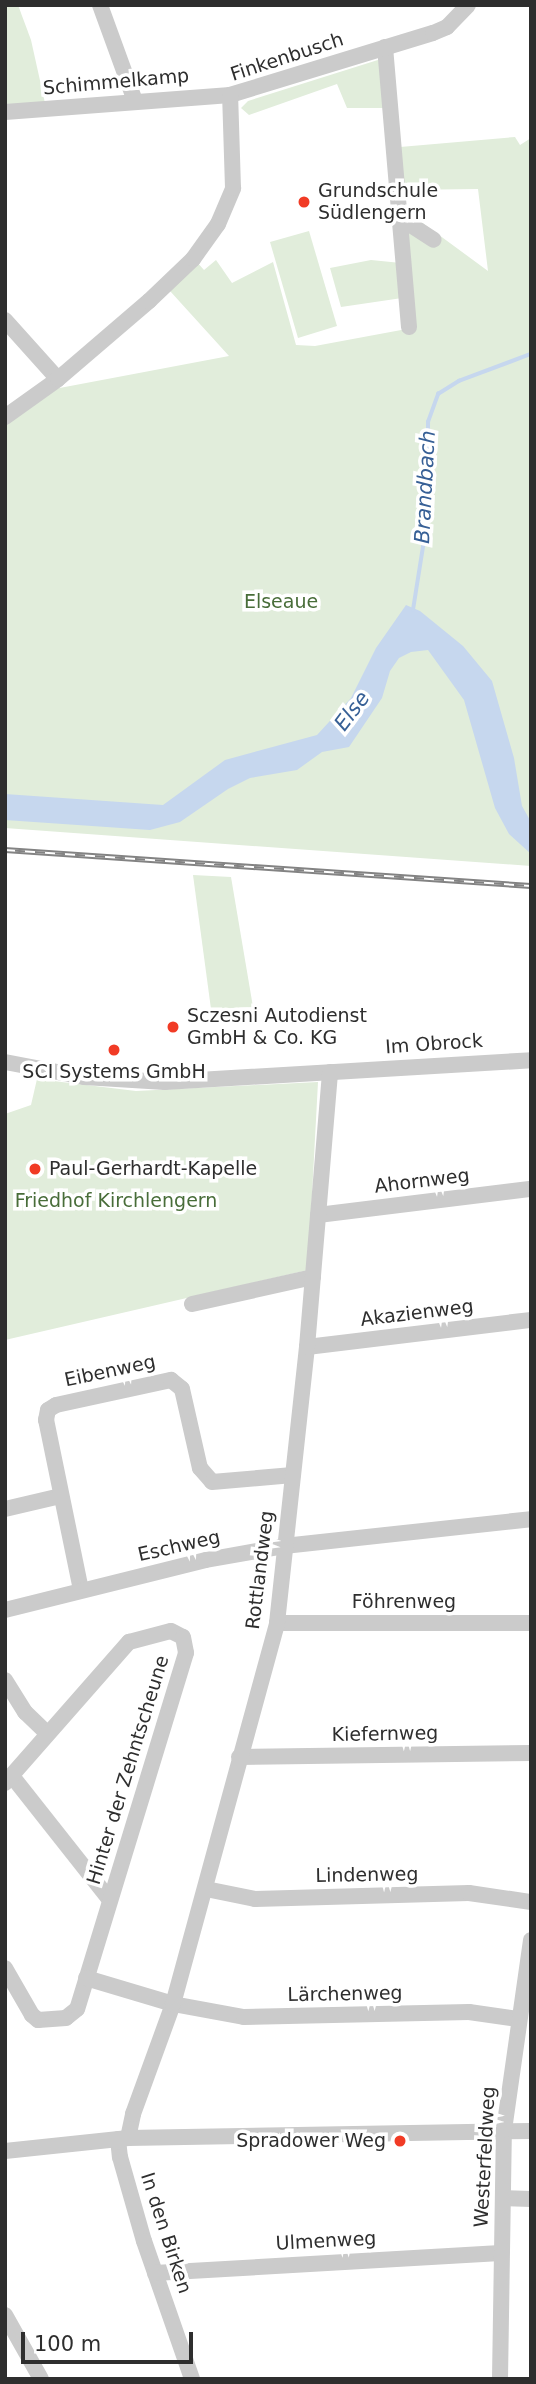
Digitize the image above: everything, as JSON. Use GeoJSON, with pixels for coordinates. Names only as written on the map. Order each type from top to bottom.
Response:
{"type":"FeatureCollection","features":[{"type":"Feature","properties":{"kind":"street"},"geometry":{"type":"LineString","coordinates":[[100,5],[135,101]]}},
{"type":"Feature","properties":{"kind":"street","name":"Finkenbusch"},"geometry":{"type":"LineString","coordinates":[[5,417],[58,379],[149,301],[192,259],[218,224],[233,188],[230,95],[447,27],[468,5]]}},
{"type":"Feature","properties":{"kind":"street"},"geometry":{"type":"LineString","coordinates":[[385,47],[409,327]]}},
{"type":"Feature","properties":{"kind":"street","name":"Schimmelkamp"},"geometry":{"type":"LineString","coordinates":[[5,112],[230,95]]}},
{"type":"Feature","properties":{"kind":"street"},"geometry":{"type":"LineString","coordinates":[[400,218],[434,240]]}},
{"type":"Feature","properties":{"kind":"street"},"geometry":{"type":"LineString","coordinates":[[5,320],[58,379]]}},
{"type":"Feature","properties":{"kind":"street","name":"Im Obrock"},"geometry":{"type":"LineString","coordinates":[[5,1062],[50,1072],[135,1082],[531,1060]]}},
{"type":"Feature","properties":{"kind":"street","name":"Rottlandweg"},"geometry":{"type":"LineString","coordinates":[[123,2138],[173,2004],[277,1623],[307,1347],[330,1072]]}},
{"type":"Feature","properties":{"kind":"street","name":"Ahornweg"},"geometry":{"type":"LineString","coordinates":[[318,1215],[531,1189]]}},
{"type":"Feature","properties":{"kind":"street"},"geometry":{"type":"LineString","coordinates":[[192,1304],[313,1278]]}},
{"type":"Feature","properties":{"kind":"street","name":"Akazienweg"},"geometry":{"type":"LineString","coordinates":[[307,1347],[531,1320]]}},
{"type":"Feature","properties":{"kind":"street","name":"Eibenweg"},"geometry":{"type":"LineString","coordinates":[[81,1590],[46,1420],[48,1410],[71,1400],[159,1380],[171,1380],[182,1389],[200,1468],[212,1482],[293,1475]]}},
{"type":"Feature","properties":{"kind":"street"},"geometry":{"type":"LineString","coordinates":[[5,1509],[61,1496]]}},
{"type":"Feature","properties":{"kind":"street","name":"Eschweg"},"geometry":{"type":"LineString","coordinates":[[5,1610],[206,1560],[284,1546],[531,1518]]}},
{"type":"Feature","properties":{"kind":"street","name":"Föhrenweg"},"geometry":{"type":"LineString","coordinates":[[277,1623],[531,1623]]}},
{"type":"Feature","properties":{"kind":"street","name":"Hinter der Zehntscheune"},"geometry":{"type":"LineString","coordinates":[[5,1968],[32,2015],[45,2022],[72,2015],[86,1978],[186,1653],[183,1637],[171,1631],[129,1642],[8,1779]]}},
{"type":"Feature","properties":{"kind":"street"},"geometry":{"type":"LineString","coordinates":[[5,1680],[25,1712],[47,1733]]}},
{"type":"Feature","properties":{"kind":"street","name":"Kiefernweg"},"geometry":{"type":"LineString","coordinates":[[239,1757],[531,1754]]}},
{"type":"Feature","properties":{"kind":"street"},"geometry":{"type":"LineString","coordinates":[[8,1779],[110,1900]]}},
{"type":"Feature","properties":{"kind":"street","name":"Lindenweg"},"geometry":{"type":"LineString","coordinates":[[206,1889],[255,1899],[469,1894],[531,1902]]}},
{"type":"Feature","properties":{"kind":"street","name":"Westerfeldweg"},"geometry":{"type":"LineString","coordinates":[[500,2379],[504,2130],[518,2020],[526,1991],[531,1940]]}},
{"type":"Feature","properties":{"kind":"street","name":"Lärchenweg"},"geometry":{"type":"LineString","coordinates":[[86,1978],[173,2004],[244,2017],[469,2012],[518,2020]]}},
{"type":"Feature","properties":{"kind":"street"},"geometry":{"type":"LineString","coordinates":[[5,2151],[123,2138],[531,2131]]}},
{"type":"Feature","properties":{"kind":"street","name":"In den Birken"},"geometry":{"type":"LineString","coordinates":[[123,2138],[120,2157],[155,2273],[192,2379]]}},
{"type":"Feature","properties":{"kind":"street"},"geometry":{"type":"LineString","coordinates":[[503,2198],[531,2199]]}},
{"type":"Feature","properties":{"kind":"street","name":"Ulmenweg"},"geometry":{"type":"LineString","coordinates":[[155,2273],[500,2253]]}},
{"type":"Feature","properties":{"kind":"street"},"geometry":{"type":"LineString","coordinates":[[5,2315],[41,2379]]}},
{"type":"Feature","properties":{"kind":"green space"},"geometry":{"type":"Polygon","coordinates":[[[5,5],[18,5],[31,40],[45,103],[5,106],[5,5]]]}},
{"type":"Feature","properties":{"kind":"green space"},"geometry":{"type":"Polygon","coordinates":[[[381,59],[385,108],[347,108],[337,84],[249,115],[241,108],[248,101],[381,59]]]}},
{"type":"Feature","properties":{"kind":"green space","name":"Elseaue"},"geometry":{"type":"Polygon","coordinates":[[[515,137],[520,145],[531,138],[531,866],[5,828],[5,421],[49,390],[229,356],[170,291],[196,261],[204,270],[216,260],[232,283],[273,262],[296,345],[315,346],[412,328],[405,210],[488,271],[478,189],[402,190],[400,147],[515,137]]]}},
{"type":"Feature","properties":{"kind":"green space"},"geometry":{"type":"Polygon","coordinates":[[[309,231],[337,326],[298,338],[270,242],[309,231]]]}},
{"type":"Feature","properties":{"kind":"green space"},"geometry":{"type":"Polygon","coordinates":[[[371,260],[401,263],[402,298],[341,307],[330,268],[371,260]]]}},
{"type":"Feature","properties":{"kind":"green space"},"geometry":{"type":"Polygon","coordinates":[[[193,875],[231,877],[253,1007],[211,1009],[193,875]]]}},
{"type":"Feature","properties":{"kind":"green space","name":"Friedhof Kirchlengern"},"geometry":{"type":"Polygon","coordinates":[[[37,1079],[136,1091],[318,1082],[308,1270],[5,1340],[5,1114],[31,1105],[37,1079]]]}},
{"type":"Feature","properties":{"kind":"water","name":"Else"},"geometry":{"type":"Polygon","coordinates":[[[406,605],[420,611],[463,646],[492,681],[514,758],[522,806],[531,822],[531,854],[509,834],[495,808],[464,700],[428,650],[411,652],[399,658],[390,671],[382,698],[349,747],[322,752],[297,770],[250,778],[228,789],[180,822],[150,830],[5,820],[5,794],[163,805],[225,760],[317,735],[351,698],[376,648],[406,605]]]}},
{"type":"Feature","properties":{"kind":"waterway","name":"Brandbach"},"geometry":{"type":"LineString","coordinates":[[413,610],[427,522],[428,422],[438,394],[459,381],[531,354]]}},
{"type":"Feature","properties":{"kind":"railway"},"geometry":{"type":"LineString","coordinates":[[5,850],[531,886]]}},
{"type":"Feature","properties":{"kind":"place","name":"Grundschule Südlengern"},"geometry":{"type":"Point","coordinates":[304,202]}},
{"type":"Feature","properties":{"kind":"place","name":"Sczesni Autodienst GmbH & Co. KG"},"geometry":{"type":"Point","coordinates":[173,1027]}},
{"type":"Feature","properties":{"kind":"place","name":"SCI Systems GmbH"},"geometry":{"type":"Point","coordinates":[114,1050]}},
{"type":"Feature","properties":{"kind":"place","name":"Paul-Gerhardt-Kapelle"},"geometry":{"type":"Point","coordinates":[35,1169]}},
{"type":"Feature","properties":{"kind":"place","name":"Spradower Weg"},"geometry":{"type":"Point","coordinates":[400,2141]}}]}
